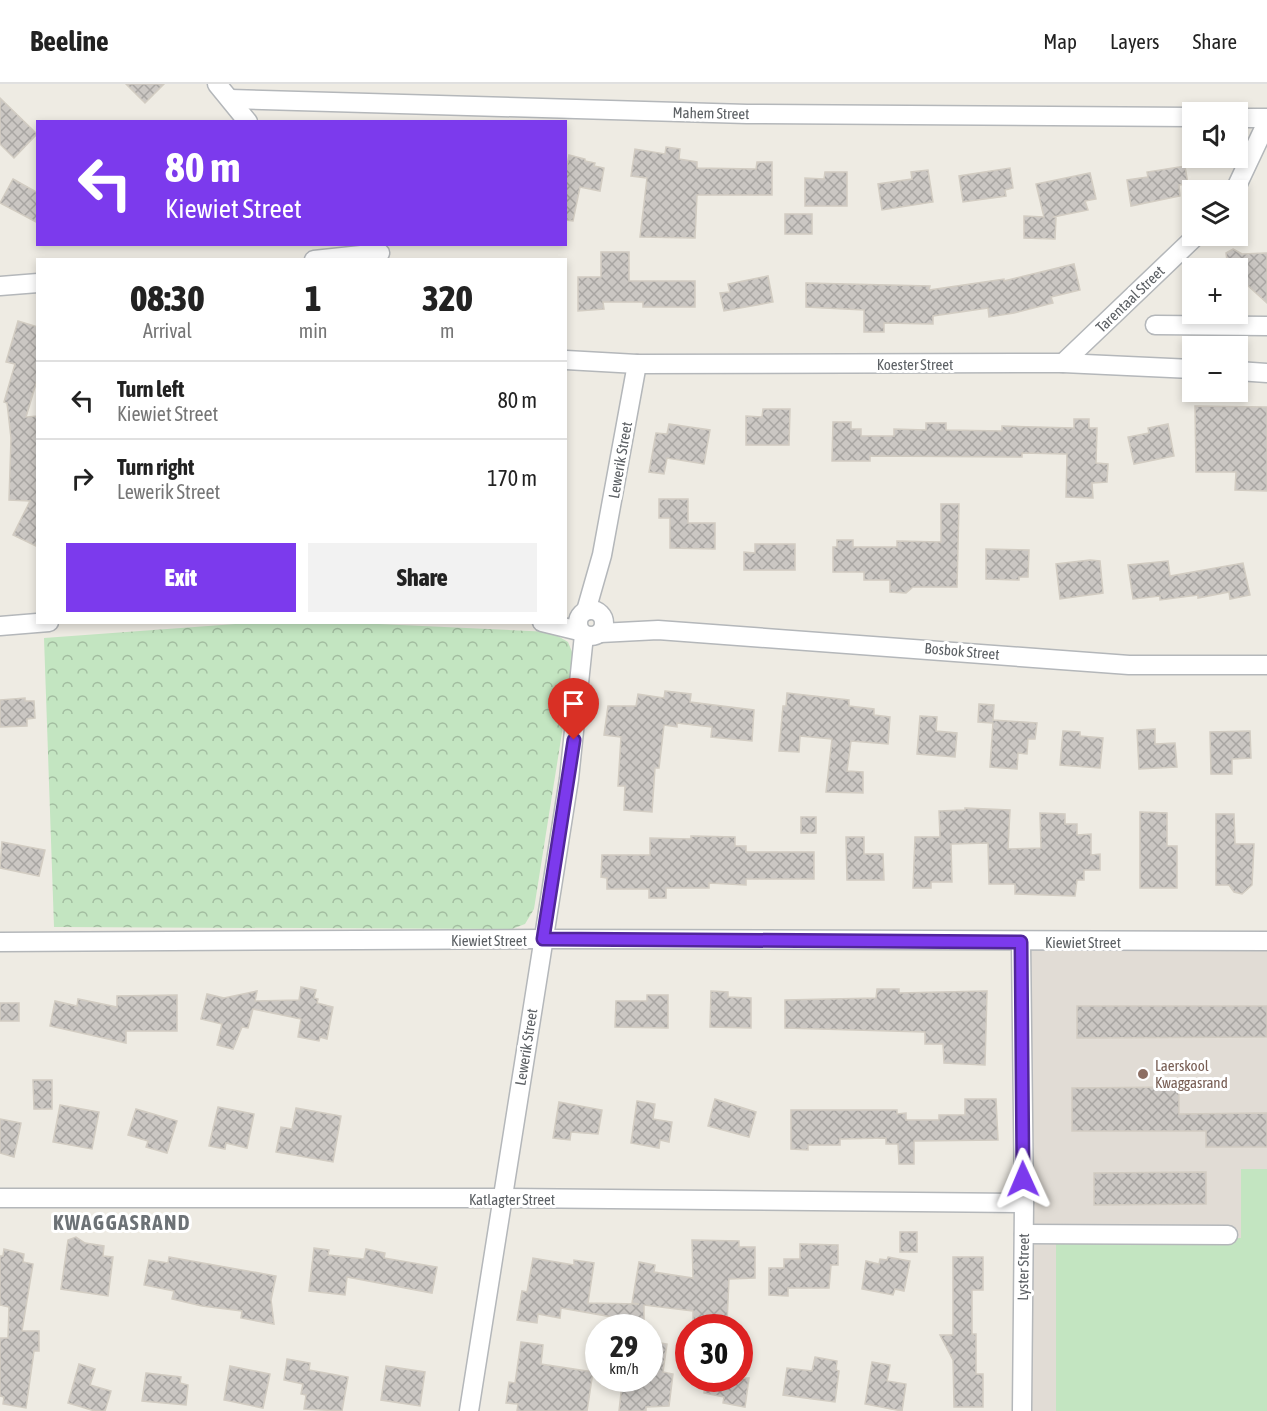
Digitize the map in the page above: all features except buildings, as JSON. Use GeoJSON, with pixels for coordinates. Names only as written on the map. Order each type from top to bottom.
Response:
{"type":"FeatureCollection","features":[{"type":"Feature","properties":{"kind":"street"},"geometry":{"type":"LineString","coordinates":[[217,84],[246,120]]}},
{"type":"Feature","properties":{"kind":"street","name":"Mahem Street"},"geometry":{"type":"LineString","coordinates":[[230,99],[747,114],[1182,117]]}},
{"type":"Feature","properties":{"kind":"street"},"geometry":{"type":"LineString","coordinates":[[1240,180],[1267,120],[1248,119]]}},
{"type":"Feature","properties":{"kind":"street","name":"Tarentaal Street"},"geometry":{"type":"LineString","coordinates":[[1064,363],[1186,246]]}},
{"type":"Feature","properties":{"kind":"street"},"geometry":{"type":"LineString","coordinates":[[330,258],[380,252]]}},
{"type":"Feature","properties":{"kind":"street"},"geometry":{"type":"LineString","coordinates":[[0,286],[36,283]]}},
{"type":"Feature","properties":{"kind":"street"},"geometry":{"type":"LineString","coordinates":[[1155,325],[1267,327]]}},
{"type":"Feature","properties":{"kind":"street","name":"Koester Street"},"geometry":{"type":"LineString","coordinates":[[567,360],[637,364],[1064,363],[1182,369]]}},
{"type":"Feature","properties":{"kind":"street","name":"Lewerik Street"},"geometry":{"type":"LineString","coordinates":[[470,1411],[569,778],[588,622],[637,364]]}},
{"type":"Feature","properties":{"kind":"street"},"geometry":{"type":"LineString","coordinates":[[1248,372],[1267,373]]}},
{"type":"Feature","properties":{"kind":"street","name":"Bosbok Street"},"geometry":{"type":"LineString","coordinates":[[567,622],[1129,665],[1267,665]]}},
{"type":"Feature","properties":{"kind":"street"},"geometry":{"type":"LineString","coordinates":[[0,626],[36,623]]}},
{"type":"Feature","properties":{"kind":"street","name":"Kiewiet Street"},"geometry":{"type":"LineString","coordinates":[[0,942],[543,939],[1267,941]]}},
{"type":"Feature","properties":{"kind":"street","name":"Lyster Street"},"geometry":{"type":"LineString","coordinates":[[1021,942],[1024,1203],[1022,1411]]}},
{"type":"Feature","properties":{"kind":"street","name":"Katlagter Street"},"geometry":{"type":"LineString","coordinates":[[0,1198],[502,1198],[1024,1203]]}},
{"type":"Feature","properties":{"kind":"street"},"geometry":{"type":"LineString","coordinates":[[1024,1234],[1228,1235]]}},
{"type":"Feature","properties":{"kind":"shaded area","name":"Laerskool Kwaggasrand"},"geometry":{"type":"Polygon","coordinates":[[[1267,943],[1267,1411],[1018,1411],[1018,944],[1267,943]]]}},
{"type":"Feature","properties":{"kind":"green space"},"geometry":{"type":"Polygon","coordinates":[[[236,624],[379,624],[551,632],[568,642],[574,657],[534,909],[525,924],[512,929],[54,927],[44,638],[236,624]]]}},
{"type":"Feature","properties":{"kind":"green space"},"geometry":{"type":"Polygon","coordinates":[[[1241,1169],[1267,1169],[1267,1411],[1056,1411],[1056,1239],[1241,1238],[1241,1169]]]}},
{"type":"Feature","properties":{"kind":"place","name":"Laerskool Kwaggasrand"},"geometry":{"type":"Point","coordinates":[1143,1074]}},
{"type":"Feature","properties":{"kind":"district","name":"KWAGGASRAND"},"geometry":{"type":"Point","coordinates":[122,1222]}},
{"type":"Feature","properties":{"kind":"route"},"geometry":{"type":"LineString","coordinates":[[574,740],[543,939],[1021,942],[1023,1179]]}}]}
